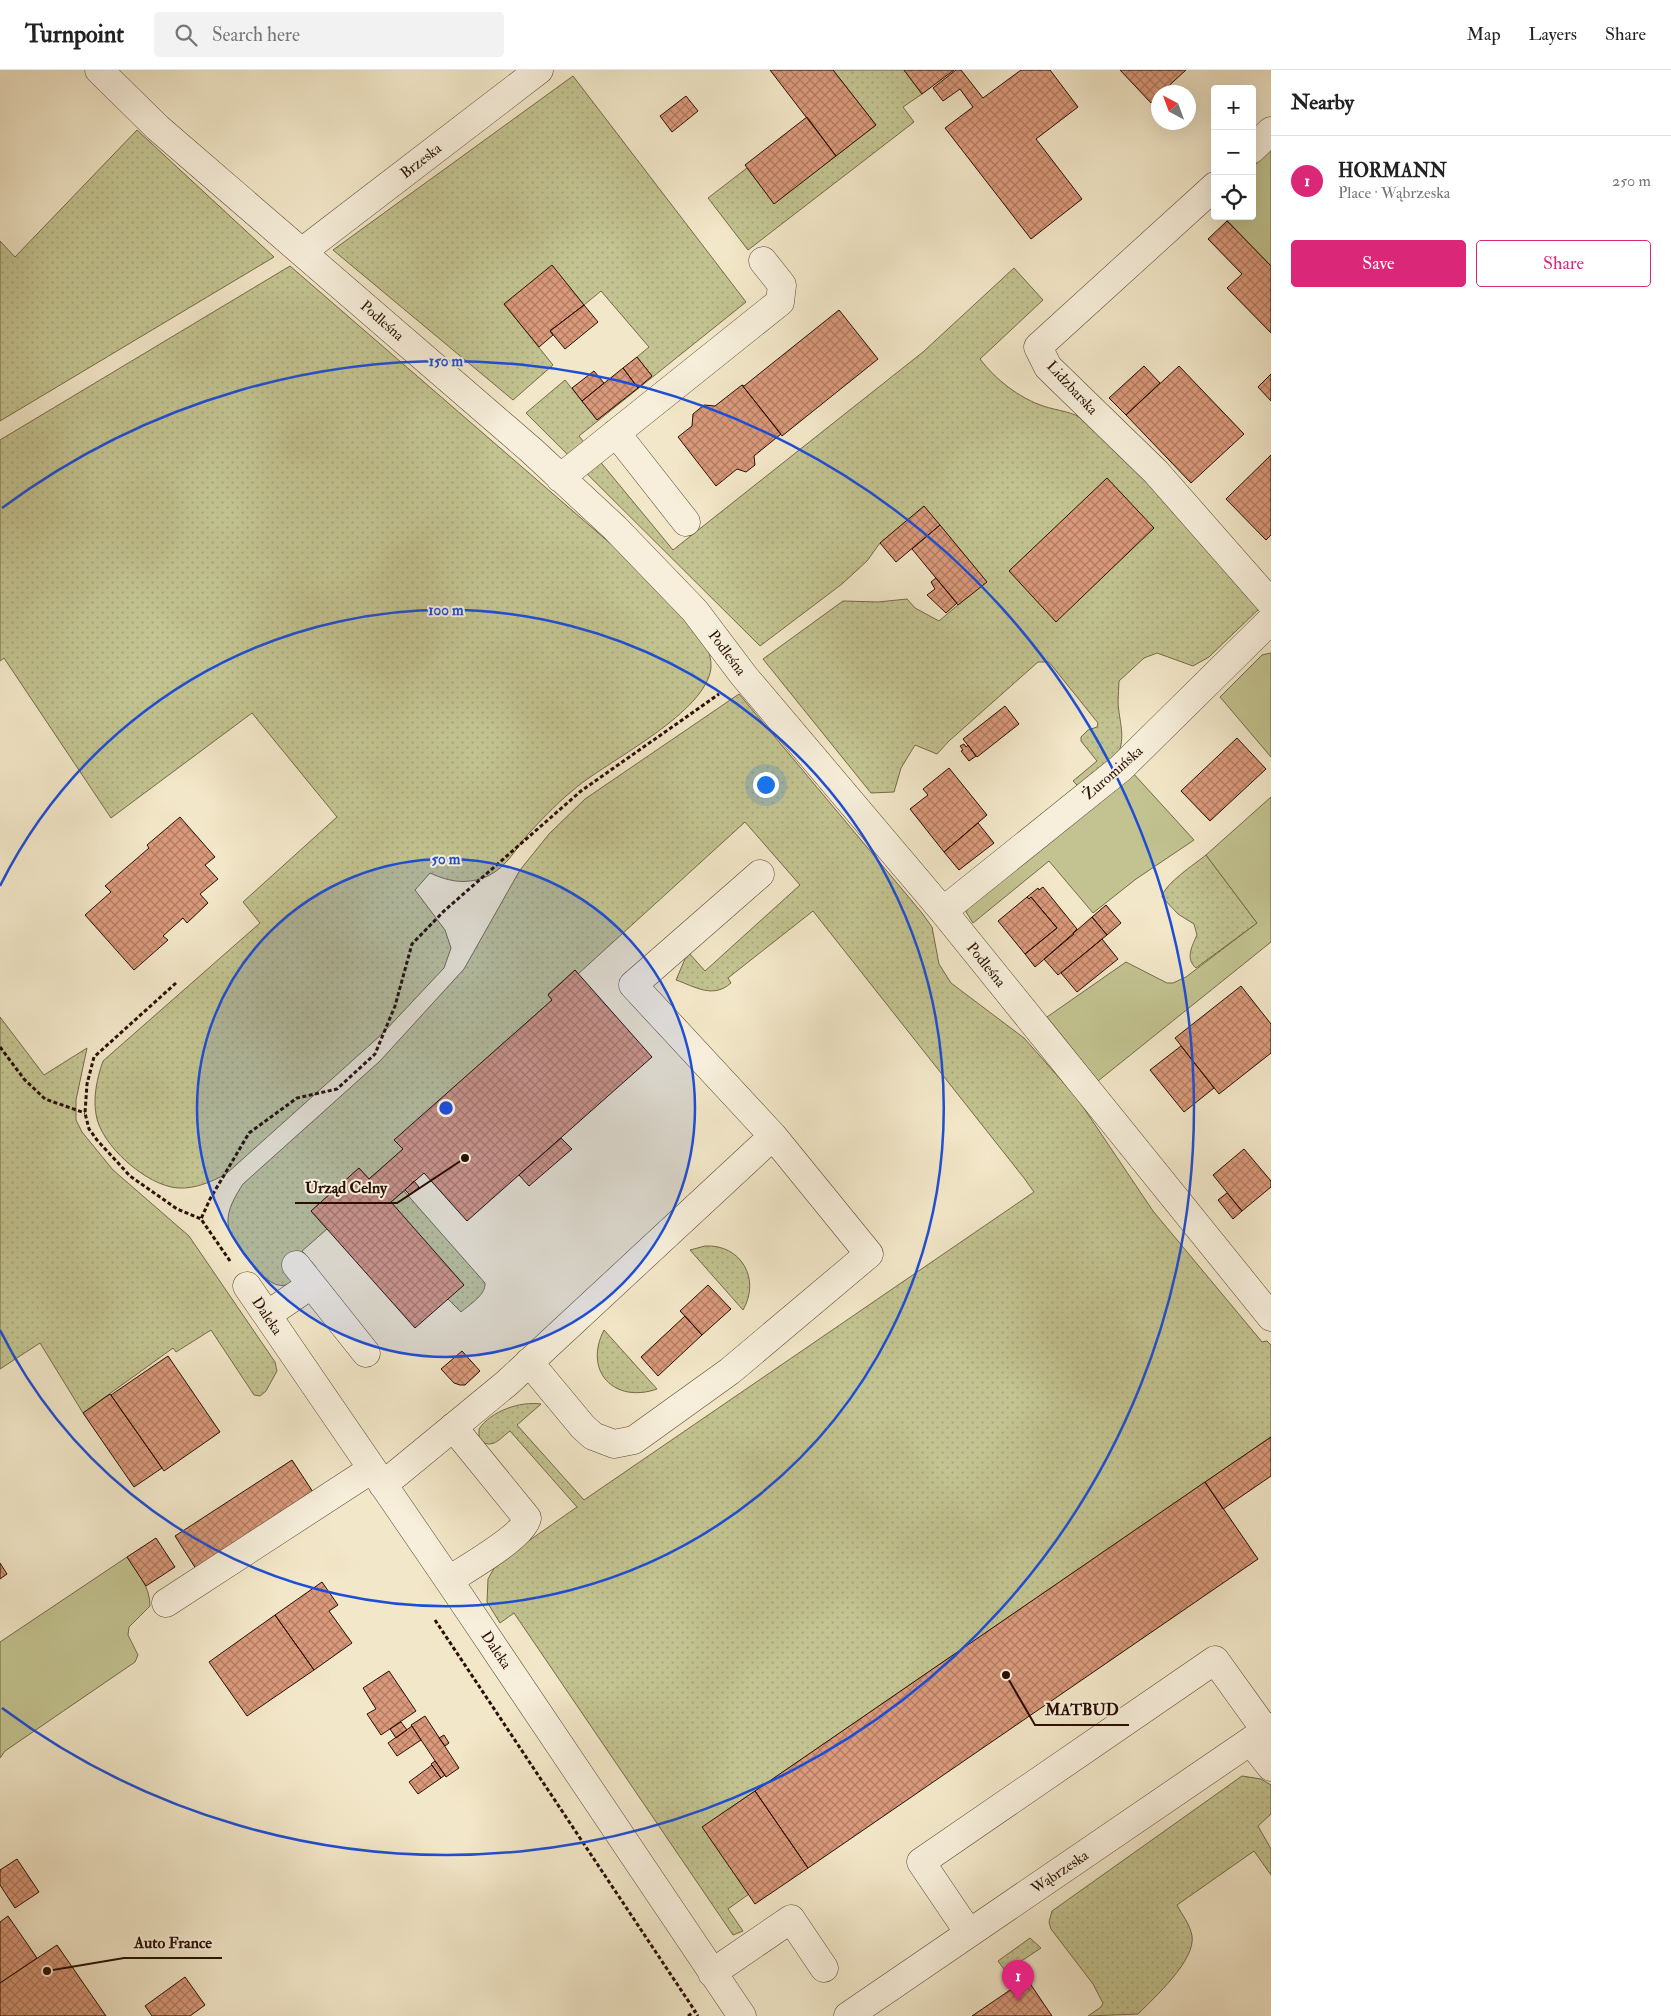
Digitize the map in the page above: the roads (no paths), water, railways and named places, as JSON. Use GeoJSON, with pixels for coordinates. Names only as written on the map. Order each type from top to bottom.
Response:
{"type":"FeatureCollection","features":[{"type":"Feature","properties":{"kind":"street","name":"Podleśna"},"geometry":{"type":"LineString","coordinates":[[99,70],[158,128],[303,251],[560,478],[615,528],[695,611],[744,676],[942,912],[1271,1317]]}},
{"type":"Feature","properties":{"kind":"street","name":"Brzeska"},"geometry":{"type":"LineString","coordinates":[[303,251],[539,70]]}},
{"type":"Feature","properties":{"kind":"street"},"geometry":{"type":"LineString","coordinates":[[1256,145],[1271,131]]}},
{"type":"Feature","properties":{"kind":"street","name":"Lidzbarska"},"geometry":{"type":"LineString","coordinates":[[1211,190],[1038,347],[1048,367],[1156,472],[1271,603]]}},
{"type":"Feature","properties":{"kind":"street"},"geometry":{"type":"LineString","coordinates":[[560,478],[780,302],[782,285],[763,261]]}},
{"type":"Feature","properties":{"kind":"street"},"geometry":{"type":"LineString","coordinates":[[616,433],[686,522]]}},
{"type":"Feature","properties":{"kind":"street","name":"Żuromińska"},"geometry":{"type":"LineString","coordinates":[[942,912],[1121,768],[1271,620]]}},
{"type":"Feature","properties":{"kind":"street"},"geometry":{"type":"LineString","coordinates":[[529,1362],[583,1427],[593,1436],[614,1444],[634,1440],[730,1371],[869,1254],[773,1136],[633,985],[760,874]]}},
{"type":"Feature","properties":{"kind":"street"},"geometry":{"type":"LineString","coordinates":[[166,1603],[378,1477],[453,1427],[529,1362],[773,1136]]}},
{"type":"Feature","properties":{"kind":"street"},"geometry":{"type":"LineString","coordinates":[[267,1315],[304,1275],[366,1353]]}},
{"type":"Feature","properties":{"kind":"street","name":"Daleka"},"geometry":{"type":"LineString","coordinates":[[247,1286],[449,1580],[742,2016]]}},
{"type":"Feature","properties":{"kind":"street"},"geometry":{"type":"LineString","coordinates":[[449,1580],[513,1536],[526,1523],[527,1518],[453,1427]]}},
{"type":"Feature","properties":{"kind":"street"},"geometry":{"type":"LineString","coordinates":[[969,1933],[921,1862],[1215,1660],[1262,1733],[1271,1767]]}},
{"type":"Feature","properties":{"kind":"street","name":"Wąbrzeska"},"geometry":{"type":"LineString","coordinates":[[848,2016],[1262,1733]]}},
{"type":"Feature","properties":{"kind":"street"},"geometry":{"type":"LineString","coordinates":[[712,1973],[791,1919],[824,1968]]}},
{"type":"Feature","properties":{"kind":"place","name":"Urząd Celny"},"geometry":{"type":"Point","coordinates":[465,1158]}},
{"type":"Feature","properties":{"kind":"place","name":"MATBUD"},"geometry":{"type":"Point","coordinates":[1006,1675]}},
{"type":"Feature","properties":{"kind":"place","name":"Auto France"},"geometry":{"type":"Point","coordinates":[47,1971]}},
{"type":"Feature","properties":{"kind":"place","name":"HORMANN"},"geometry":{"type":"Point","coordinates":[1018,2001]}}]}
